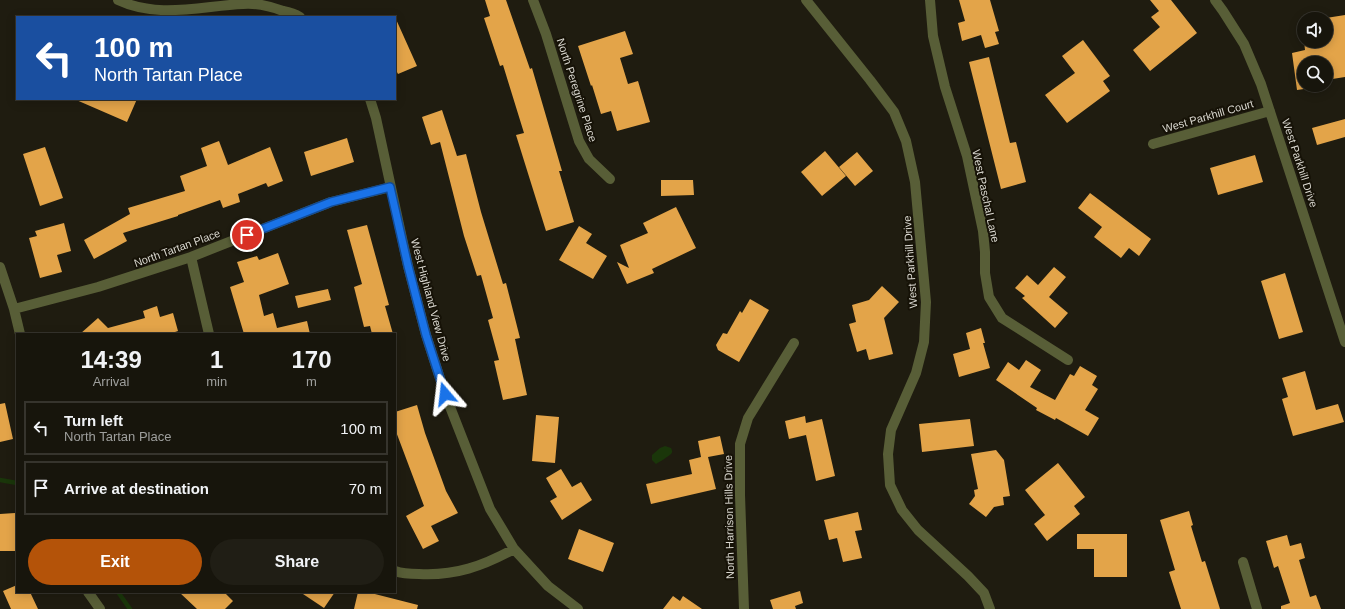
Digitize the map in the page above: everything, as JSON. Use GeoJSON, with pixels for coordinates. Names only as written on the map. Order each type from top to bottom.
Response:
{"type":"FeatureCollection","features":[{"type":"Feature","properties":{"kind":"street"},"geometry":{"type":"LineString","coordinates":[[118,0],[128,5],[162,11],[244,4],[269,6],[297,16]]}},
{"type":"Feature","properties":{"kind":"street","name":"North Peregrine Place"},"geometry":{"type":"LineString","coordinates":[[533,0],[546,34],[579,141],[589,159],[610,179]]}},
{"type":"Feature","properties":{"kind":"street","name":"West Parkhill Drive"},"geometry":{"type":"LineString","coordinates":[[806,0],[894,112],[906,142],[915,182],[926,302],[924,342],[916,373],[891,430],[888,454],[890,485],[902,510],[918,530],[980,589],[984,594],[990,609]]}},
{"type":"Feature","properties":{"kind":"street","name":"West Paschal Lane"},"geometry":{"type":"LineString","coordinates":[[930,0],[934,36],[945,87],[967,156],[983,231],[985,273],[989,297],[1002,318],[1068,360]]}},
{"type":"Feature","properties":{"kind":"street","name":"West Parkhill Drive"},"geometry":{"type":"LineString","coordinates":[[1215,0],[1244,44],[1261,84],[1345,342]]}},
{"type":"Feature","properties":{"kind":"street","name":"West Highland View Drive"},"geometry":{"type":"LineString","coordinates":[[370,100],[376,118],[408,266],[426,335],[445,394],[490,509],[514,549],[548,586],[578,609]]}},
{"type":"Feature","properties":{"kind":"street","name":"West Parkhill Court"},"geometry":{"type":"LineString","coordinates":[[1153,144],[1270,111]]}},
{"type":"Feature","properties":{"kind":"street","name":"North Tartan Place"},"geometry":{"type":"LineString","coordinates":[[14,309],[98,287],[191,256],[331,202],[390,187]]}},
{"type":"Feature","properties":{"kind":"street"},"geometry":{"type":"LineString","coordinates":[[191,256],[209,333]]}},
{"type":"Feature","properties":{"kind":"street"},"geometry":{"type":"LineString","coordinates":[[0,267],[14,309],[20,333]]}},
{"type":"Feature","properties":{"kind":"street","name":"North Harrison Hills Drive"},"geometry":{"type":"LineString","coordinates":[[744,609],[740,495],[740,444],[748,418],[794,343]]}},
{"type":"Feature","properties":{"kind":"street"},"geometry":{"type":"LineString","coordinates":[[396,571],[437,575],[470,569],[514,549]]}},
{"type":"Feature","properties":{"kind":"street"},"geometry":{"type":"LineString","coordinates":[[1243,562],[1257,609]]}},
{"type":"Feature","properties":{"kind":"street"},"geometry":{"type":"LineString","coordinates":[[89,593],[100,609]]}},
{"type":"Feature","properties":{"kind":"shaded area"},"geometry":{"type":"Polygon","coordinates":[[[665,446],[671,448],[672,453],[656,464],[652,460],[652,455],[660,448],[665,446]]]}},
{"type":"Feature","properties":{"kind":"building"},"geometry":{"type":"Polygon","coordinates":[[[485,0],[506,0],[530,69],[532,68],[562,171],[559,171],[574,222],[546,231],[516,135],[524,133],[503,65],[500,66],[484,18],[490,16],[485,0]]]}},
{"type":"Feature","properties":{"kind":"building"},"geometry":{"type":"Polygon","coordinates":[[[959,0],[990,0],[999,31],[995,32],[999,44],[985,48],[981,35],[962,41],[958,23],[965,21],[959,0]]]}},
{"type":"Feature","properties":{"kind":"building"},"geometry":{"type":"Polygon","coordinates":[[[1150,0],[1171,0],[1197,33],[1150,71],[1133,50],[1160,27],[1151,17],[1159,11],[1150,0]]]}},
{"type":"Feature","properties":{"kind":"building"},"geometry":{"type":"Polygon","coordinates":[[[1345,15],[1345,77],[1333,79],[1333,56],[1297,56],[1297,90],[1292,53],[1305,50],[1305,48],[1333,48],[1333,17],[1345,15]]]}},
{"type":"Feature","properties":{"kind":"building"},"geometry":{"type":"Polygon","coordinates":[[[396,19],[417,66],[398,74],[396,70],[396,19]]]}},
{"type":"Feature","properties":{"kind":"building"},"geometry":{"type":"Polygon","coordinates":[[[625,31],[633,54],[620,58],[628,84],[638,81],[650,122],[617,131],[611,111],[601,114],[578,46],[625,31]]]}},
{"type":"Feature","properties":{"kind":"building"},"geometry":{"type":"Polygon","coordinates":[[[1083,40],[1110,76],[1103,81],[1110,91],[1067,123],[1045,95],[1075,73],[1062,56],[1083,40]]]}},
{"type":"Feature","properties":{"kind":"building"},"geometry":{"type":"Polygon","coordinates":[[[989,57],[1010,143],[1016,142],[1026,182],[1001,189],[969,62],[989,57]]]}},
{"type":"Feature","properties":{"kind":"building"},"geometry":{"type":"Polygon","coordinates":[[[76,100],[137,100],[127,122],[76,100]]]}},
{"type":"Feature","properties":{"kind":"building"},"geometry":{"type":"Polygon","coordinates":[[[442,110],[457,156],[466,154],[481,212],[503,284],[506,283],[520,338],[515,339],[527,395],[503,400],[494,361],[499,360],[488,320],[493,318],[481,275],[477,276],[464,236],[440,142],[431,145],[422,117],[442,110]]]}},
{"type":"Feature","properties":{"kind":"building"},"geometry":{"type":"Polygon","coordinates":[[[1345,119],[1345,137],[1317,145],[1312,128],[1345,119]]]}},
{"type":"Feature","properties":{"kind":"building"},"geometry":{"type":"Polygon","coordinates":[[[347,138],[354,162],[311,176],[304,152],[347,138]]]}},
{"type":"Feature","properties":{"kind":"building"},"geometry":{"type":"Polygon","coordinates":[[[219,141],[228,165],[270,147],[283,181],[268,187],[266,183],[238,194],[240,202],[223,208],[220,200],[178,216],[123,233],[127,241],[94,259],[84,240],[130,214],[128,208],[185,191],[180,176],[207,166],[201,148],[219,141]]]}},
{"type":"Feature","properties":{"kind":"building"},"geometry":{"type":"Polygon","coordinates":[[[45,147],[63,198],[40,206],[23,154],[45,147]]]}},
{"type":"Feature","properties":{"kind":"building"},"geometry":{"type":"Polygon","coordinates":[[[825,151],[846,176],[822,196],[801,172],[825,151]]]}},
{"type":"Feature","properties":{"kind":"building"},"geometry":{"type":"Polygon","coordinates":[[[857,152],[873,171],[855,186],[839,167],[857,152]]]}},
{"type":"Feature","properties":{"kind":"building"},"geometry":{"type":"Polygon","coordinates":[[[1255,155],[1263,182],[1218,195],[1210,168],[1255,155]]]}},
{"type":"Feature","properties":{"kind":"building"},"geometry":{"type":"Polygon","coordinates":[[[661,180],[693,180],[694,195],[661,196],[661,180]]]}},
{"type":"Feature","properties":{"kind":"building"},"geometry":{"type":"Polygon","coordinates":[[[1090,193],[1151,239],[1139,256],[1129,248],[1121,258],[1094,237],[1102,227],[1078,208],[1090,193]]]}},
{"type":"Feature","properties":{"kind":"building"},"geometry":{"type":"Polygon","coordinates":[[[676,207],[696,248],[652,269],[654,273],[627,284],[617,262],[629,268],[620,245],[648,233],[643,223],[676,207]]]}},
{"type":"Feature","properties":{"kind":"building"},"geometry":{"type":"Polygon","coordinates":[[[64,223],[71,251],[57,255],[62,272],[40,278],[29,238],[37,236],[35,231],[64,223]]]}},
{"type":"Feature","properties":{"kind":"building"},"geometry":{"type":"Polygon","coordinates":[[[367,225],[389,305],[385,306],[393,333],[372,333],[370,326],[364,327],[354,287],[362,284],[347,230],[367,225]]]}},
{"type":"Feature","properties":{"kind":"building"},"geometry":{"type":"Polygon","coordinates":[[[579,226],[592,234],[586,243],[607,256],[593,279],[559,260],[579,226]]]}},
{"type":"Feature","properties":{"kind":"building"},"geometry":{"type":"Polygon","coordinates":[[[278,253],[289,284],[259,295],[264,316],[273,313],[277,328],[307,321],[310,333],[244,333],[230,287],[244,282],[237,262],[257,256],[259,260],[278,253]]]}},
{"type":"Feature","properties":{"kind":"building"},"geometry":{"type":"Polygon","coordinates":[[[1054,267],[1066,277],[1049,297],[1068,313],[1055,328],[1022,298],[1025,296],[1015,288],[1027,275],[1038,285],[1054,267]]]}},
{"type":"Feature","properties":{"kind":"building"},"geometry":{"type":"Polygon","coordinates":[[[1285,273],[1303,332],[1279,339],[1261,281],[1285,273]]]}},
{"type":"Feature","properties":{"kind":"building"},"geometry":{"type":"Polygon","coordinates":[[[882,286],[899,302],[884,318],[893,354],[869,360],[866,349],[857,352],[849,324],[856,322],[852,305],[869,300],[882,286]]]}},
{"type":"Feature","properties":{"kind":"building"},"geometry":{"type":"Polygon","coordinates":[[[328,289],[331,300],[298,308],[295,296],[328,289]]]}},
{"type":"Feature","properties":{"kind":"building"},"geometry":{"type":"Polygon","coordinates":[[[750,299],[769,310],[739,362],[718,350],[716,345],[723,333],[727,334],[740,311],[742,313],[750,299]]]}},
{"type":"Feature","properties":{"kind":"building"},"geometry":{"type":"Polygon","coordinates":[[[157,306],[160,317],[173,313],[178,331],[172,333],[81,333],[98,318],[108,328],[145,318],[143,311],[157,306]]]}},
{"type":"Feature","properties":{"kind":"building"},"geometry":{"type":"Polygon","coordinates":[[[981,328],[985,343],[983,343],[990,368],[959,377],[953,354],[970,349],[966,333],[981,328]]]}},
{"type":"Feature","properties":{"kind":"building"},"geometry":{"type":"Polygon","coordinates":[[[1026,360],[1041,370],[1030,387],[1055,400],[1070,374],[1074,376],[1080,366],[1097,376],[1092,385],[1098,389],[1085,410],[1099,418],[1088,436],[1056,418],[1055,420],[1036,410],[1037,408],[996,380],[1008,362],[1019,370],[1026,360]]]}},
{"type":"Feature","properties":{"kind":"building"},"geometry":{"type":"Polygon","coordinates":[[[1305,371],[1316,410],[1338,404],[1344,422],[1293,436],[1282,399],[1288,397],[1282,378],[1305,371]]]}},
{"type":"Feature","properties":{"kind":"building"},"geometry":{"type":"Polygon","coordinates":[[[5,403],[13,439],[0,442],[0,404],[5,403]]]}},
{"type":"Feature","properties":{"kind":"building"},"geometry":{"type":"Polygon","coordinates":[[[417,405],[425,433],[446,491],[458,513],[431,526],[439,541],[423,549],[406,516],[424,506],[396,432],[396,412],[417,405]]]}},
{"type":"Feature","properties":{"kind":"building"},"geometry":{"type":"Polygon","coordinates":[[[536,415],[559,417],[555,463],[532,461],[536,415]]]}},
{"type":"Feature","properties":{"kind":"building"},"geometry":{"type":"Polygon","coordinates":[[[805,416],[806,423],[822,419],[835,476],[816,481],[806,435],[789,439],[785,421],[805,416]]]}},
{"type":"Feature","properties":{"kind":"building"},"geometry":{"type":"Polygon","coordinates":[[[970,419],[974,446],[922,452],[919,424],[970,419]]]}},
{"type":"Feature","properties":{"kind":"building"},"geometry":{"type":"Polygon","coordinates":[[[720,436],[724,454],[708,457],[716,489],[651,504],[646,484],[692,474],[689,460],[701,457],[698,441],[720,436]]]}},
{"type":"Feature","properties":{"kind":"building"},"geometry":{"type":"Polygon","coordinates":[[[996,450],[1004,460],[1010,496],[1003,497],[1004,505],[994,507],[986,517],[969,504],[975,496],[974,490],[978,489],[971,454],[996,450]]]}},
{"type":"Feature","properties":{"kind":"building"},"geometry":{"type":"Polygon","coordinates":[[[1058,463],[1085,497],[1074,506],[1080,514],[1047,541],[1034,524],[1045,515],[1025,490],[1058,463]]]}},
{"type":"Feature","properties":{"kind":"building"},"geometry":{"type":"Polygon","coordinates":[[[561,469],[572,487],[581,482],[592,500],[562,520],[550,501],[557,497],[546,478],[561,469]]]}},
{"type":"Feature","properties":{"kind":"building"},"geometry":{"type":"Polygon","coordinates":[[[1189,511],[1193,525],[1191,526],[1202,562],[1205,561],[1220,609],[1181,609],[1169,572],[1175,570],[1160,520],[1189,511]]]}},
{"type":"Feature","properties":{"kind":"building"},"geometry":{"type":"Polygon","coordinates":[[[858,512],[862,530],[855,531],[862,558],[843,562],[837,538],[829,540],[824,520],[858,512]]]}},
{"type":"Feature","properties":{"kind":"building"},"geometry":{"type":"Polygon","coordinates":[[[15,513],[16,551],[0,551],[0,514],[15,513]]]}},
{"type":"Feature","properties":{"kind":"building"},"geometry":{"type":"Polygon","coordinates":[[[579,529],[614,543],[603,572],[568,559],[579,529]]]}},
{"type":"Feature","properties":{"kind":"building"},"geometry":{"type":"Polygon","coordinates":[[[1077,534],[1127,534],[1127,577],[1094,577],[1094,549],[1077,549],[1077,534]]]}},
{"type":"Feature","properties":{"kind":"building"},"geometry":{"type":"Polygon","coordinates":[[[1287,535],[1290,546],[1301,543],[1305,558],[1299,560],[1310,597],[1316,595],[1321,609],[1281,609],[1281,606],[1290,603],[1278,566],[1274,568],[1266,541],[1287,535]]]}},
{"type":"Feature","properties":{"kind":"building"},"geometry":{"type":"Polygon","coordinates":[[[16,585],[16,593],[30,593],[38,609],[11,609],[3,591],[16,585]]]}},
{"type":"Feature","properties":{"kind":"building"},"geometry":{"type":"Polygon","coordinates":[[[800,591],[803,603],[795,606],[796,609],[773,609],[770,600],[800,591]]]}},
{"type":"Feature","properties":{"kind":"building"},"geometry":{"type":"Polygon","coordinates":[[[180,593],[225,593],[233,601],[225,609],[197,609],[180,593]]]}},
{"type":"Feature","properties":{"kind":"building"},"geometry":{"type":"Polygon","coordinates":[[[302,593],[334,593],[324,608],[302,593]]]}},
{"type":"Feature","properties":{"kind":"building"},"geometry":{"type":"Polygon","coordinates":[[[358,593],[371,593],[418,605],[417,609],[354,609],[358,593]]]}},
{"type":"Feature","properties":{"kind":"building"},"geometry":{"type":"Polygon","coordinates":[[[673,596],[680,601],[683,596],[702,609],[663,609],[673,596]]]}},
{"type":"Feature","properties":{"kind":"waterway"},"geometry":{"type":"LineString","coordinates":[[0,480],[16,483]]}},
{"type":"Feature","properties":{"kind":"waterway"},"geometry":{"type":"LineString","coordinates":[[119,593],[130,609]]}},
{"type":"Feature","properties":{"kind":"route"},"geometry":{"type":"LineString","coordinates":[[247,235],[331,202],[390,187],[426,335],[445,394]]}}]}
